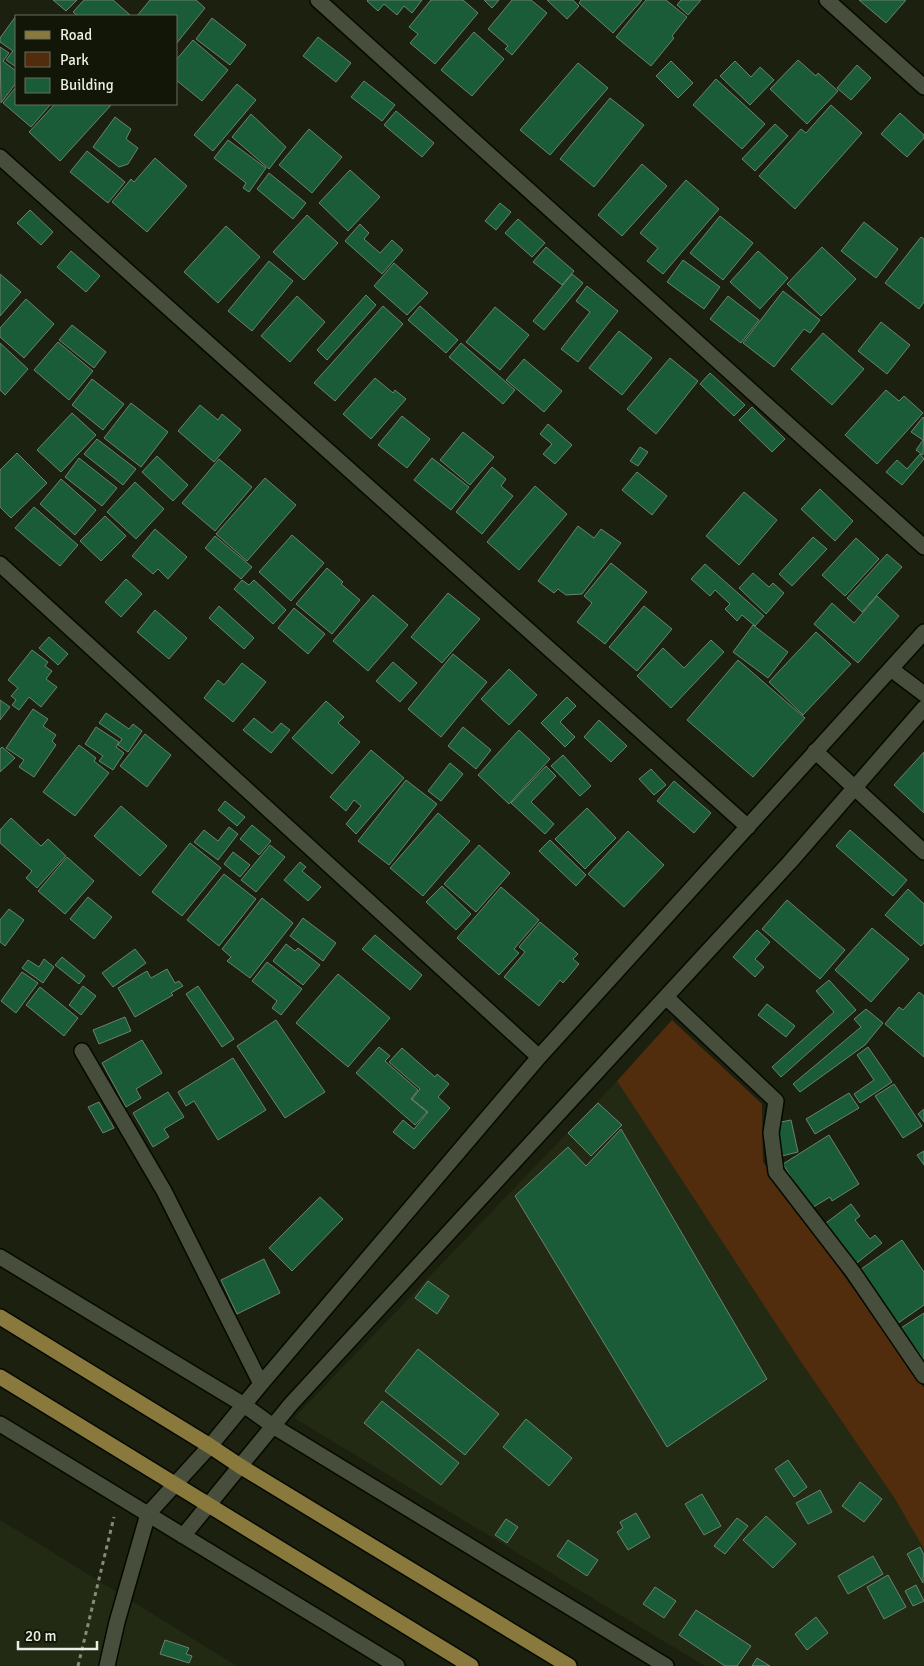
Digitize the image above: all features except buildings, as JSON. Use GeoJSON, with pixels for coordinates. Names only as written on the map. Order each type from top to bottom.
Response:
{"type":"FeatureCollection","features":[{"type":"Feature","properties":{"kind":"main road"},"geometry":{"type":"LineString","coordinates":[[0,1317],[240,1466],[570,1666]]}},
{"type":"Feature","properties":{"kind":"main road"},"geometry":{"type":"LineString","coordinates":[[0,1378],[471,1666]]}},
{"type":"Feature","properties":{"kind":"street"},"geometry":{"type":"LineString","coordinates":[[318,0],[924,547]]}},
{"type":"Feature","properties":{"kind":"street"},"geometry":{"type":"LineString","coordinates":[[827,0],[924,87]]}},
{"type":"Feature","properties":{"kind":"street"},"geometry":{"type":"LineString","coordinates":[[0,157],[748,827]]}},
{"type":"Feature","properties":{"kind":"street"},"geometry":{"type":"LineString","coordinates":[[0,564],[539,1057]]}},
{"type":"Feature","properties":{"kind":"street"},"geometry":{"type":"LineString","coordinates":[[106,1666],[148,1514],[210,1446],[539,1057],[924,632]]}},
{"type":"Feature","properties":{"kind":"street"},"geometry":{"type":"LineString","coordinates":[[891,669],[924,694]]}},
{"type":"Feature","properties":{"kind":"street"},"geometry":{"type":"LineString","coordinates":[[183,1536],[298,1397],[666,997],[855,788],[924,708]]}},
{"type":"Feature","properties":{"kind":"street"},"geometry":{"type":"LineString","coordinates":[[815,752],[924,852]]}},
{"type":"Feature","properties":{"kind":"street"},"geometry":{"type":"LineString","coordinates":[[666,997],[776,1101],[771,1133],[776,1172],[853,1272],[924,1376]]}},
{"type":"Feature","properties":{"kind":"street"},"geometry":{"type":"LineString","coordinates":[[82,1051],[164,1190],[261,1384]]}},
{"type":"Feature","properties":{"kind":"street"},"geometry":{"type":"LineString","coordinates":[[0,1257],[244,1405],[273,1426],[666,1666]]}},
{"type":"Feature","properties":{"kind":"street"},"geometry":{"type":"LineString","coordinates":[[0,1424],[397,1666]]}},
{"type":"Feature","properties":{"kind":"path"},"geometry":{"type":"LineString","coordinates":[[78,1666],[119,1497]]}},
{"type":"Feature","properties":{"kind":"shaded area"},"geometry":{"type":"Polygon","coordinates":[[[617,1081],[801,1362],[895,1499],[924,1548],[924,1666],[705,1666],[294,1418],[617,1081]]]}},
{"type":"Feature","properties":{"kind":"shaded area"},"geometry":{"type":"Polygon","coordinates":[[[0,1520],[237,1666],[0,1666],[0,1520]]]}},
{"type":"Feature","properties":{"kind":"green space"},"geometry":{"type":"Polygon","coordinates":[[[672,1020],[762,1104],[763,1162],[924,1388],[924,1549],[895,1499],[801,1362],[617,1081],[672,1020]]]}}]}
